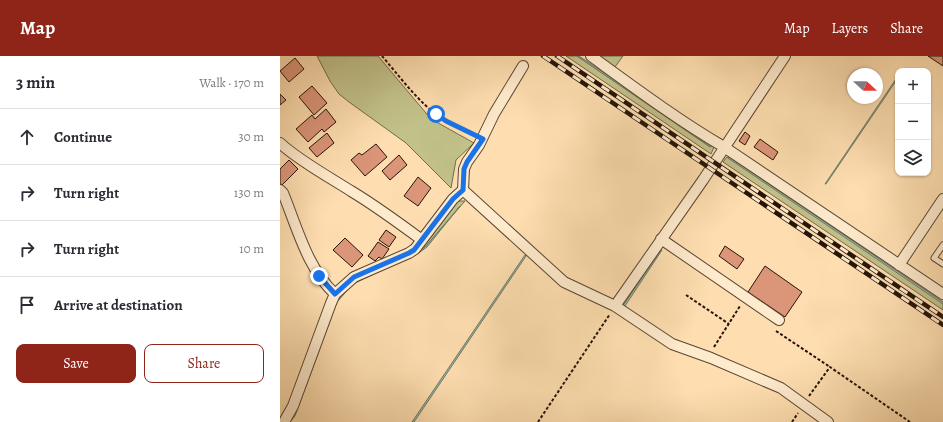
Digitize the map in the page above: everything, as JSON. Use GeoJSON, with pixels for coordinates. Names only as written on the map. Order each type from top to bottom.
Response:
{"type":"FeatureCollection","features":[{"type":"Feature","properties":{"kind":"street"},"geometry":{"type":"LineString","coordinates":[[591,56],[701,134],[724,147],[943,294]]}},
{"type":"Feature","properties":{"kind":"street"},"geometry":{"type":"LineString","coordinates":[[615,306],[660,239],[703,180],[785,56]]}},
{"type":"Feature","properties":{"kind":"street"},"geometry":{"type":"LineString","coordinates":[[284,422],[293,406],[335,294],[354,277],[414,250],[453,199],[463,190],[464,169],[467,162],[483,139],[494,114],[523,66]]}},
{"type":"Feature","properties":{"kind":"street"},"geometry":{"type":"LineString","coordinates":[[280,142],[285,148],[373,205],[422,240]]}},
{"type":"Feature","properties":{"kind":"street"},"geometry":{"type":"LineString","coordinates":[[280,190],[283,193],[307,253],[319,276],[335,294]]}},
{"type":"Feature","properties":{"kind":"street"},"geometry":{"type":"LineString","coordinates":[[463,190],[564,282],[615,306],[672,344],[708,357],[781,388],[828,422]]}},
{"type":"Feature","properties":{"kind":"street"},"geometry":{"type":"LineString","coordinates":[[899,265],[943,199]]}},
{"type":"Feature","properties":{"kind":"street"},"geometry":{"type":"LineString","coordinates":[[660,239],[779,320]]}},
{"type":"Feature","properties":{"kind":"lane"},"geometry":{"type":"LineString","coordinates":[[943,245],[934,258],[943,264]]}},
{"type":"Feature","properties":{"kind":"path"},"geometry":{"type":"LineString","coordinates":[[382,56],[410,90],[436,114],[446,121],[483,139]]}},
{"type":"Feature","properties":{"kind":"path"},"geometry":{"type":"LineString","coordinates":[[686,295],[729,324]]}},
{"type":"Feature","properties":{"kind":"path"},"geometry":{"type":"LineString","coordinates":[[538,422],[615,306]]}},
{"type":"Feature","properties":{"kind":"path"},"geometry":{"type":"LineString","coordinates":[[708,357],[740,306]]}},
{"type":"Feature","properties":{"kind":"path"},"geometry":{"type":"LineString","coordinates":[[792,422],[830,367],[910,422]]}},
{"type":"Feature","properties":{"kind":"shaded area"},"geometry":{"type":"Polygon","coordinates":[[[317,56],[378,56],[431,119],[474,143],[456,160],[451,188],[406,143],[339,94],[330,81],[317,56]]]}},
{"type":"Feature","properties":{"kind":"shaded area"},"geometry":{"type":"Polygon","coordinates":[[[566,56],[577,56],[710,147],[712,145],[714,147],[711,154],[566,56]]]}},
{"type":"Feature","properties":{"kind":"shaded area"},"geometry":{"type":"Polygon","coordinates":[[[577,56],[712,145],[711,147],[577,56]]]}},
{"type":"Feature","properties":{"kind":"shaded area"},"geometry":{"type":"Polygon","coordinates":[[[600,56],[623,56],[615,67],[600,56]]]}},
{"type":"Feature","properties":{"kind":"shaded area"},"geometry":{"type":"Polygon","coordinates":[[[895,80],[883,100],[883,98],[895,80]]]}},
{"type":"Feature","properties":{"kind":"shaded area"},"geometry":{"type":"Polygon","coordinates":[[[879,104],[880,104],[826,184],[879,104]]]}},
{"type":"Feature","properties":{"kind":"shaded area"},"geometry":{"type":"Polygon","coordinates":[[[727,157],[943,302],[943,310],[723,162],[727,157]]]}},
{"type":"Feature","properties":{"kind":"shaded area"},"geometry":{"type":"Polygon","coordinates":[[[729,157],[943,302],[943,304],[728,158],[729,157]]]}},
{"type":"Feature","properties":{"kind":"shaded area"},"geometry":{"type":"Polygon","coordinates":[[[458,201],[465,201],[426,246],[419,251],[458,201]]]}},
{"type":"Feature","properties":{"kind":"shaded area"},"geometry":{"type":"Polygon","coordinates":[[[460,206],[427,247],[420,252],[353,284],[337,302],[295,416],[290,422],[336,302],[353,283],[420,251],[460,206]]]}},
{"type":"Feature","properties":{"kind":"shaded area"},"geometry":{"type":"Polygon","coordinates":[[[662,250],[623,309],[622,307],[662,250]]]}},
{"type":"Feature","properties":{"kind":"shaded area"},"geometry":{"type":"Polygon","coordinates":[[[525,255],[526,256],[414,422],[412,422],[525,255]]]}},
{"type":"Feature","properties":{"kind":"building"},"geometry":{"type":"Polygon","coordinates":[[[928,56],[943,56],[943,66],[928,56]]]}},
{"type":"Feature","properties":{"kind":"building"},"geometry":{"type":"Polygon","coordinates":[[[295,58],[304,69],[289,82],[280,71],[295,58]]]}},
{"type":"Feature","properties":{"kind":"building"},"geometry":{"type":"Polygon","coordinates":[[[312,86],[327,103],[314,115],[299,97],[312,86]]]}},
{"type":"Feature","properties":{"kind":"building"},"geometry":{"type":"Polygon","coordinates":[[[280,94],[286,100],[280,105],[280,94]]]}},
{"type":"Feature","properties":{"kind":"building"},"geometry":{"type":"Polygon","coordinates":[[[326,109],[336,122],[324,132],[322,129],[308,142],[296,129],[312,115],[315,119],[326,109]]]}},
{"type":"Feature","properties":{"kind":"building"},"geometry":{"type":"Polygon","coordinates":[[[745,132],[750,136],[745,145],[739,141],[745,132]]]}},
{"type":"Feature","properties":{"kind":"building"},"geometry":{"type":"Polygon","coordinates":[[[327,133],[334,143],[317,157],[309,148],[327,133]]]}},
{"type":"Feature","properties":{"kind":"building"},"geometry":{"type":"Polygon","coordinates":[[[760,139],[778,152],[773,160],[754,147],[760,139]]]}},
{"type":"Feature","properties":{"kind":"building"},"geometry":{"type":"Polygon","coordinates":[[[376,144],[387,157],[365,176],[351,160],[359,153],[362,155],[376,144]]]}},
{"type":"Feature","properties":{"kind":"building"},"geometry":{"type":"Polygon","coordinates":[[[399,155],[407,165],[390,180],[382,171],[399,155]]]}},
{"type":"Feature","properties":{"kind":"building"},"geometry":{"type":"Polygon","coordinates":[[[289,160],[298,169],[282,185],[280,184],[280,169],[289,160]]]}},
{"type":"Feature","properties":{"kind":"building"},"geometry":{"type":"Polygon","coordinates":[[[418,177],[431,188],[418,206],[404,196],[418,177]]]}},
{"type":"Feature","properties":{"kind":"building"},"geometry":{"type":"Polygon","coordinates":[[[386,230],[396,237],[389,247],[379,240],[386,230]]]}},
{"type":"Feature","properties":{"kind":"building"},"geometry":{"type":"Polygon","coordinates":[[[345,238],[363,255],[352,267],[333,250],[345,238]]]}},
{"type":"Feature","properties":{"kind":"building"},"geometry":{"type":"Polygon","coordinates":[[[378,242],[389,249],[382,259],[379,257],[375,261],[368,256],[378,242]]]}},
{"type":"Feature","properties":{"kind":"building"},"geometry":{"type":"Polygon","coordinates":[[[725,246],[744,259],[737,269],[719,256],[725,246]]]}},
{"type":"Feature","properties":{"kind":"building"},"geometry":{"type":"Polygon","coordinates":[[[765,266],[802,292],[785,317],[748,292],[765,266]]]}},
{"type":"Feature","properties":{"kind":"railway"},"geometry":{"type":"LineString","coordinates":[[543,56],[943,325]]}},
{"type":"Feature","properties":{"kind":"railway"},"geometry":{"type":"LineString","coordinates":[[557,56],[943,317]]}},
{"type":"Feature","properties":{"kind":"route"},"geometry":{"type":"LineString","coordinates":[[319,276],[328,288],[335,294],[354,277],[409,253],[419,245],[453,199],[463,190],[464,169],[467,162],[483,139],[440,118],[436,114]]}}]}
